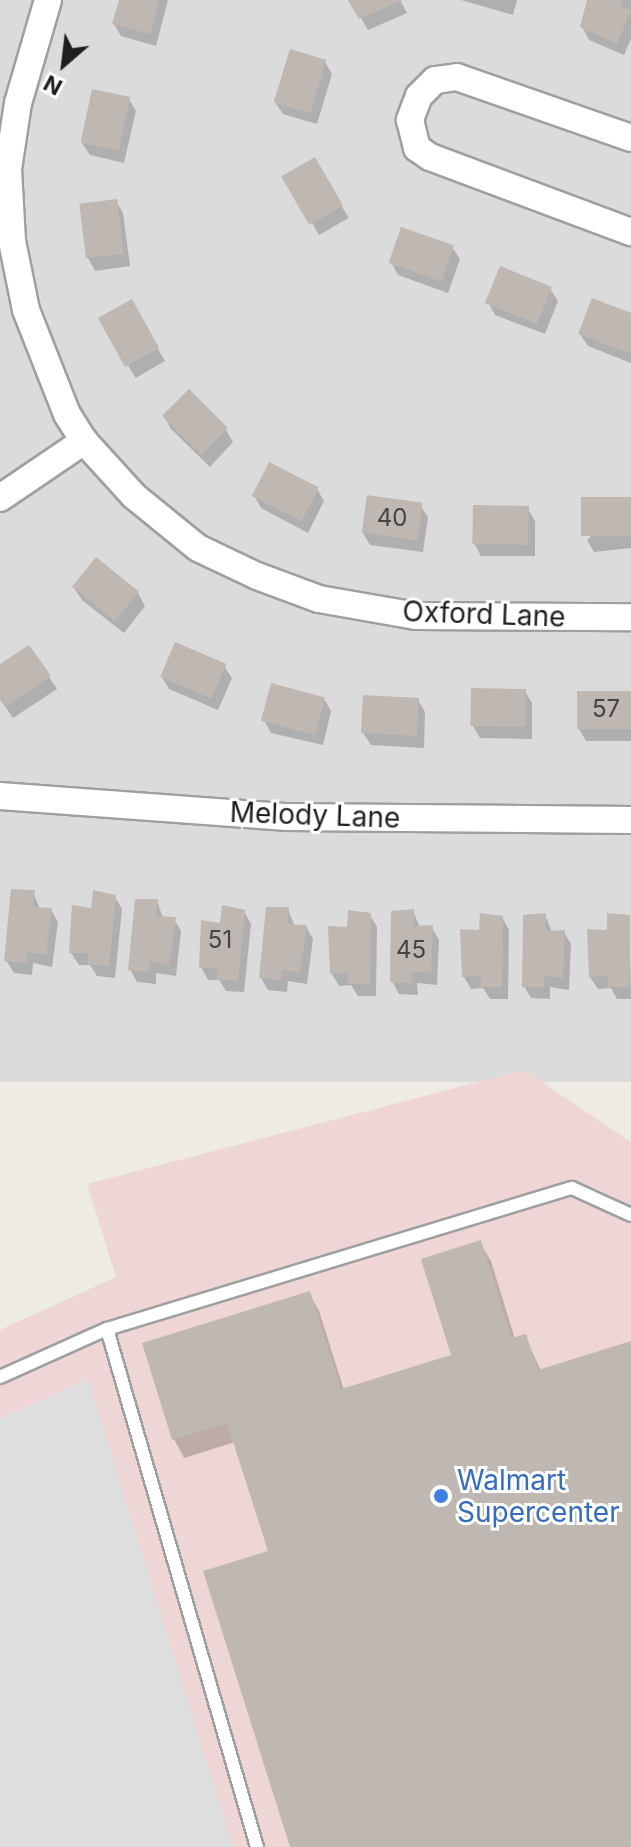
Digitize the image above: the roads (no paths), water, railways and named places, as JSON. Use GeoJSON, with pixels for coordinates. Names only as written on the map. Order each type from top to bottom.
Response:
{"type":"FeatureCollection","features":[{"type":"Feature","properties":{"kind":"street","name":"Oxford Lane"},"geometry":{"type":"LineString","coordinates":[[48,0],[18,103],[8,169],[12,241],[26,310],[67,414],[84,441],[134,496],[198,548],[257,576],[319,599],[416,616],[631,617]]}},
{"type":"Feature","properties":{"kind":"street"},"geometry":{"type":"LineString","coordinates":[[631,138],[457,77],[435,80],[419,96],[410,120],[417,148],[430,157],[631,232]]}},
{"type":"Feature","properties":{"kind":"street"},"geometry":{"type":"LineString","coordinates":[[0,498],[84,441]]}},
{"type":"Feature","properties":{"kind":"street","name":"Melody Lane"},"geometry":{"type":"LineString","coordinates":[[0,796],[287,817],[631,820]]}},
{"type":"Feature","properties":{"kind":"lane"},"geometry":{"type":"LineString","coordinates":[[0,1377],[107,1329],[572,1188],[631,1215]]}},
{"type":"Feature","properties":{"kind":"lane"},"geometry":{"type":"LineString","coordinates":[[107,1329],[257,1847]]}},
{"type":"Feature","properties":{"kind":"place","name":"Walmart Supercenter"},"geometry":{"type":"Point","coordinates":[441,1496]}}]}
